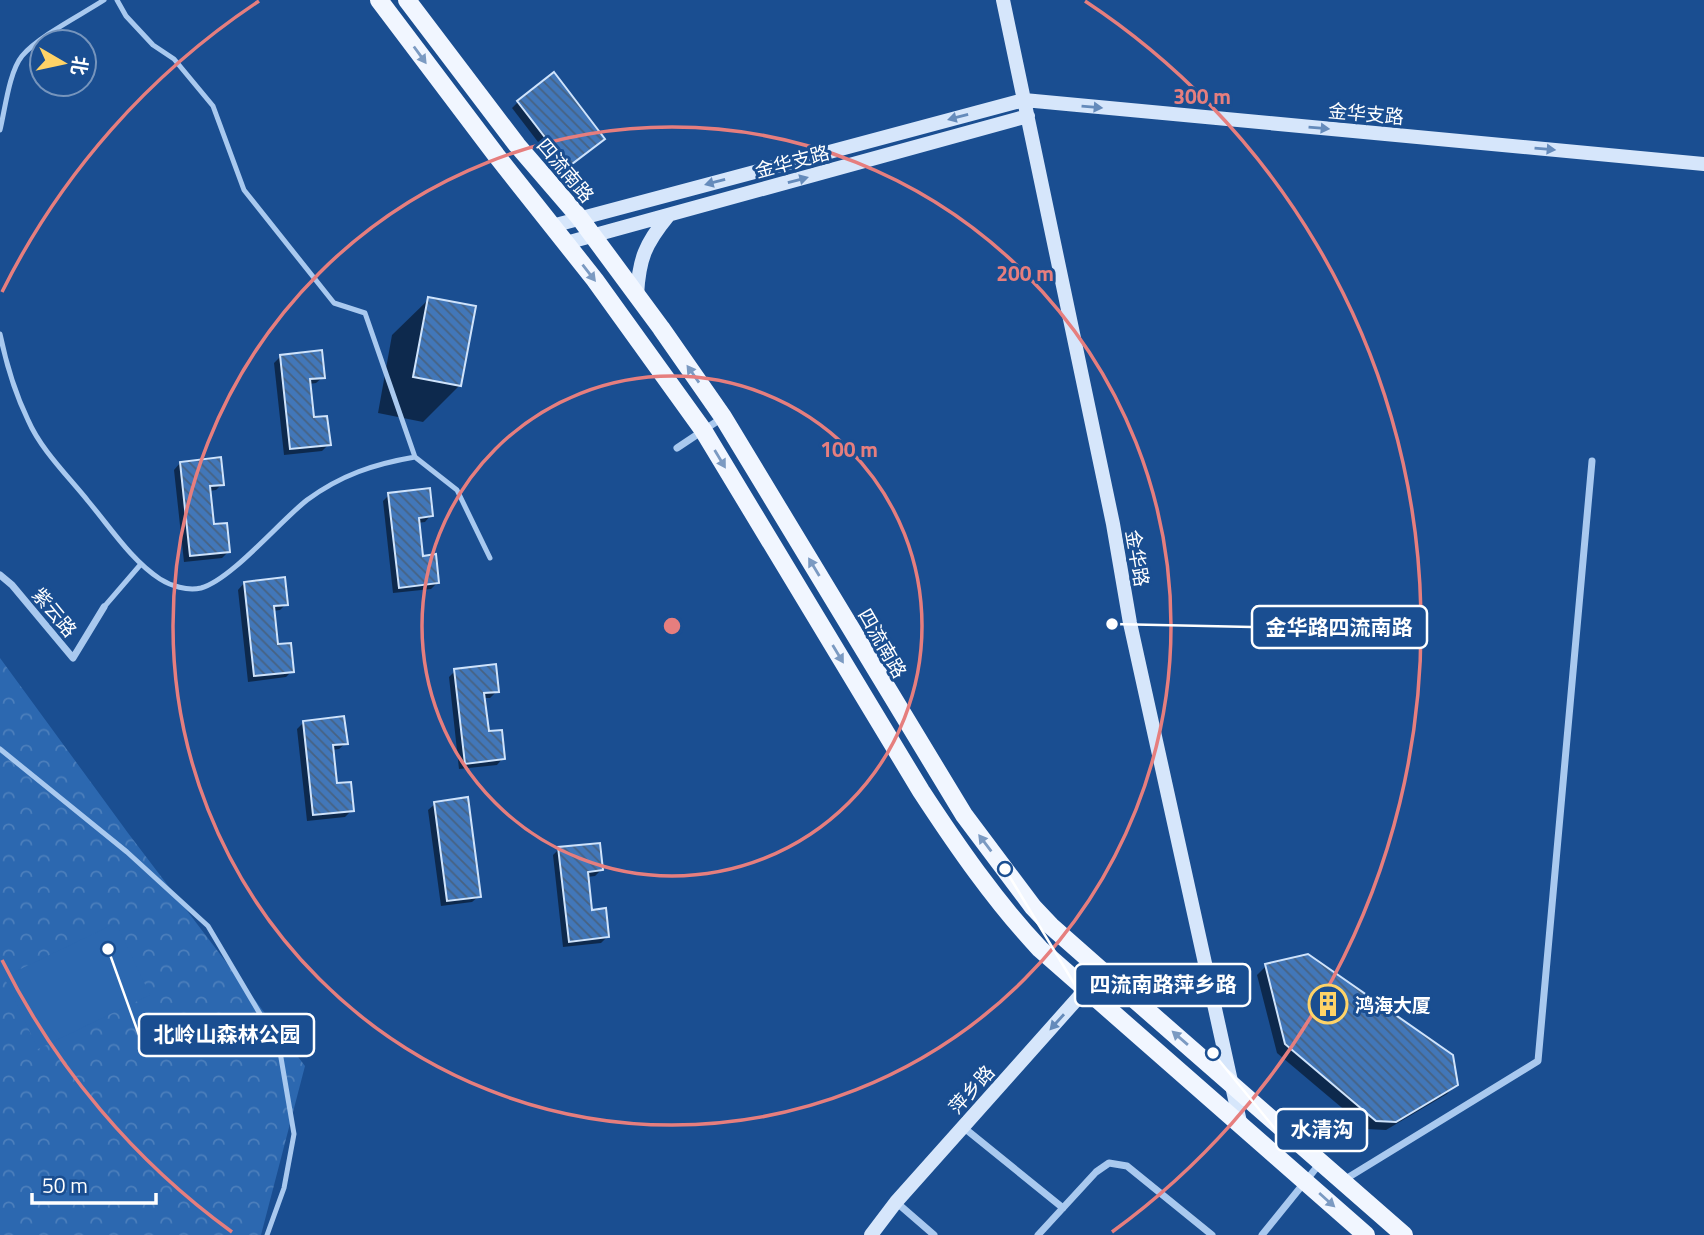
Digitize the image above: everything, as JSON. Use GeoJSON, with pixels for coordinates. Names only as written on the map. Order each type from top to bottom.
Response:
{"type":"FeatureCollection","features":[{"type":"Feature","properties":{"kind":"main road"},"geometry":{"type":"LineString","coordinates":[[379,0],[636,335],[703,430],[951,837],[1016,924],[1040,950],[1240,1122],[1366,1235]]}},
{"type":"Feature","properties":{"kind":"main road","name":"四流南路"},"geometry":{"type":"LineString","coordinates":[[407,0],[517,145],[579,217],[723,417],[964,815],[1033,906],[1051,926],[1405,1235]]}},
{"type":"Feature","properties":{"kind":"street","name":"金华路"},"geometry":{"type":"LineString","coordinates":[[1003,0],[1113,524],[1130,623],[1240,1122]]}},
{"type":"Feature","properties":{"kind":"street"},"geometry":{"type":"LineString","coordinates":[[552,226],[1024,100]]}},
{"type":"Feature","properties":{"kind":"street","name":"金华支路"},"geometry":{"type":"LineString","coordinates":[[1024,100],[1704,164]]}},
{"type":"Feature","properties":{"kind":"street","name":"金华支路"},"geometry":{"type":"LineString","coordinates":[[566,243],[1028,116]]}},
{"type":"Feature","properties":{"kind":"street"},"geometry":{"type":"LineString","coordinates":[[637,295],[638,272],[645,247],[668,216]]}},
{"type":"Feature","properties":{"kind":"street"},"geometry":{"type":"LineString","coordinates":[[677,449],[723,417]]}},
{"type":"Feature","properties":{"kind":"street"},"geometry":{"type":"LineString","coordinates":[[1344,1180],[1538,1061],[1591,461]]}},
{"type":"Feature","properties":{"kind":"street","name":"紫云路"},"geometry":{"type":"LineString","coordinates":[[0,575],[12,585],[74,658],[104,607]]}},
{"type":"Feature","properties":{"kind":"street","name":"萍乡路"},"geometry":{"type":"LineString","coordinates":[[872,1235],[896,1202],[962,1126],[1102,971]]}},
{"type":"Feature","properties":{"kind":"street"},"geometry":{"type":"LineString","coordinates":[[962,1126],[1063,1208]]}},
{"type":"Feature","properties":{"kind":"street"},"geometry":{"type":"LineString","coordinates":[[1262,1235],[1321,1161]]}},
{"type":"Feature","properties":{"kind":"street"},"geometry":{"type":"LineString","coordinates":[[1038,1235],[1096,1172],[1109,1163],[1127,1166],[1212,1235]]}},
{"type":"Feature","properties":{"kind":"street"},"geometry":{"type":"LineString","coordinates":[[896,1202],[934,1235]]}},
{"type":"Feature","properties":{"kind":"lane"},"geometry":{"type":"LineString","coordinates":[[0,130],[11,83],[21,58],[36,43],[104,0]]}},
{"type":"Feature","properties":{"kind":"lane"},"geometry":{"type":"LineString","coordinates":[[117,0],[126,16],[153,45],[174,60],[213,106],[244,190],[334,303],[365,313],[415,457],[457,490],[490,558]]}},
{"type":"Feature","properties":{"kind":"lane"},"geometry":{"type":"LineString","coordinates":[[0,334],[28,422],[54,459],[141,564],[162,580],[182,588],[200,588],[219,579],[306,501],[336,481],[376,464],[415,457]]}},
{"type":"Feature","properties":{"kind":"lane"},"geometry":{"type":"LineString","coordinates":[[104,607],[141,564]]}},
{"type":"Feature","properties":{"kind":"lane"},"geometry":{"type":"LineString","coordinates":[[0,749],[127,852],[208,926],[279,1046],[294,1134],[284,1188],[267,1235]]}},
{"type":"Feature","properties":{"kind":"green space"},"geometry":{"type":"Polygon","coordinates":[[[0,658],[128,833],[305,1066],[261,1235],[0,1235],[0,658]]]}},
{"type":"Feature","properties":{"kind":"green space"},"geometry":{"type":"Polygon","coordinates":[[[116,923],[150,995],[38,1049],[4,977],[116,923]]]}},
{"type":"Feature","properties":{"kind":"building"},"geometry":{"type":"Polygon","coordinates":[[[554,72],[605,139],[568,167],[517,101],[554,72]]]}},
{"type":"Feature","properties":{"kind":"building"},"geometry":{"type":"Polygon","coordinates":[[[428,297],[476,306],[461,386],[413,377],[428,297]]]}},
{"type":"Feature","properties":{"kind":"building"},"geometry":{"type":"Polygon","coordinates":[[[322,350],[325,378],[310,379],[314,417],[327,416],[331,445],[290,449],[280,355],[322,350]]]}},
{"type":"Feature","properties":{"kind":"building"},"geometry":{"type":"Polygon","coordinates":[[[221,457],[224,485],[210,486],[214,524],[227,523],[230,552],[190,556],[180,462],[221,457]]]}},
{"type":"Feature","properties":{"kind":"building"},"geometry":{"type":"Polygon","coordinates":[[[430,488],[433,516],[419,518],[423,556],[436,554],[439,583],[399,588],[388,493],[430,488]]]}},
{"type":"Feature","properties":{"kind":"building"},"geometry":{"type":"Polygon","coordinates":[[[285,577],[288,605],[274,606],[278,644],[291,643],[294,672],[254,676],[244,582],[285,577]]]}},
{"type":"Feature","properties":{"kind":"building"},"geometry":{"type":"Polygon","coordinates":[[[496,664],[499,692],[484,693],[489,731],[502,730],[505,759],[465,764],[454,669],[496,664]]]}},
{"type":"Feature","properties":{"kind":"building"},"geometry":{"type":"Polygon","coordinates":[[[344,716],[348,744],[333,745],[337,783],[351,782],[354,811],[313,815],[303,721],[344,716]]]}},
{"type":"Feature","properties":{"kind":"building"},"geometry":{"type":"Polygon","coordinates":[[[468,797],[481,897],[447,901],[434,802],[468,797]]]}},
{"type":"Feature","properties":{"kind":"building"},"geometry":{"type":"Polygon","coordinates":[[[600,843],[603,870],[588,872],[592,910],[606,908],[609,937],[569,942],[558,847],[600,843]]]}},
{"type":"Feature","properties":{"kind":"building","name":"鸿海大厦"},"geometry":{"type":"Polygon","coordinates":[[[1308,954],[1453,1055],[1458,1085],[1396,1122],[1376,1121],[1285,1044],[1265,964],[1308,954]]]}},
{"type":"Feature","properties":{"kind":"place","name":"金华路四流南路"},"geometry":{"type":"Point","coordinates":[1112,624]}},
{"type":"Feature","properties":{"kind":"place","name":"四流南路萍乡路"},"geometry":{"type":"Point","coordinates":[1005,869]}},
{"type":"Feature","properties":{"kind":"place","name":"北岭山森林公园"},"geometry":{"type":"Point","coordinates":[108,949]}},
{"type":"Feature","properties":{"kind":"place","name":"鸿海大厦"},"geometry":{"type":"Point","coordinates":[1328,1004]}},
{"type":"Feature","properties":{"kind":"place","name":"水清沟"},"geometry":{"type":"Point","coordinates":[1213,1053]}}]}
